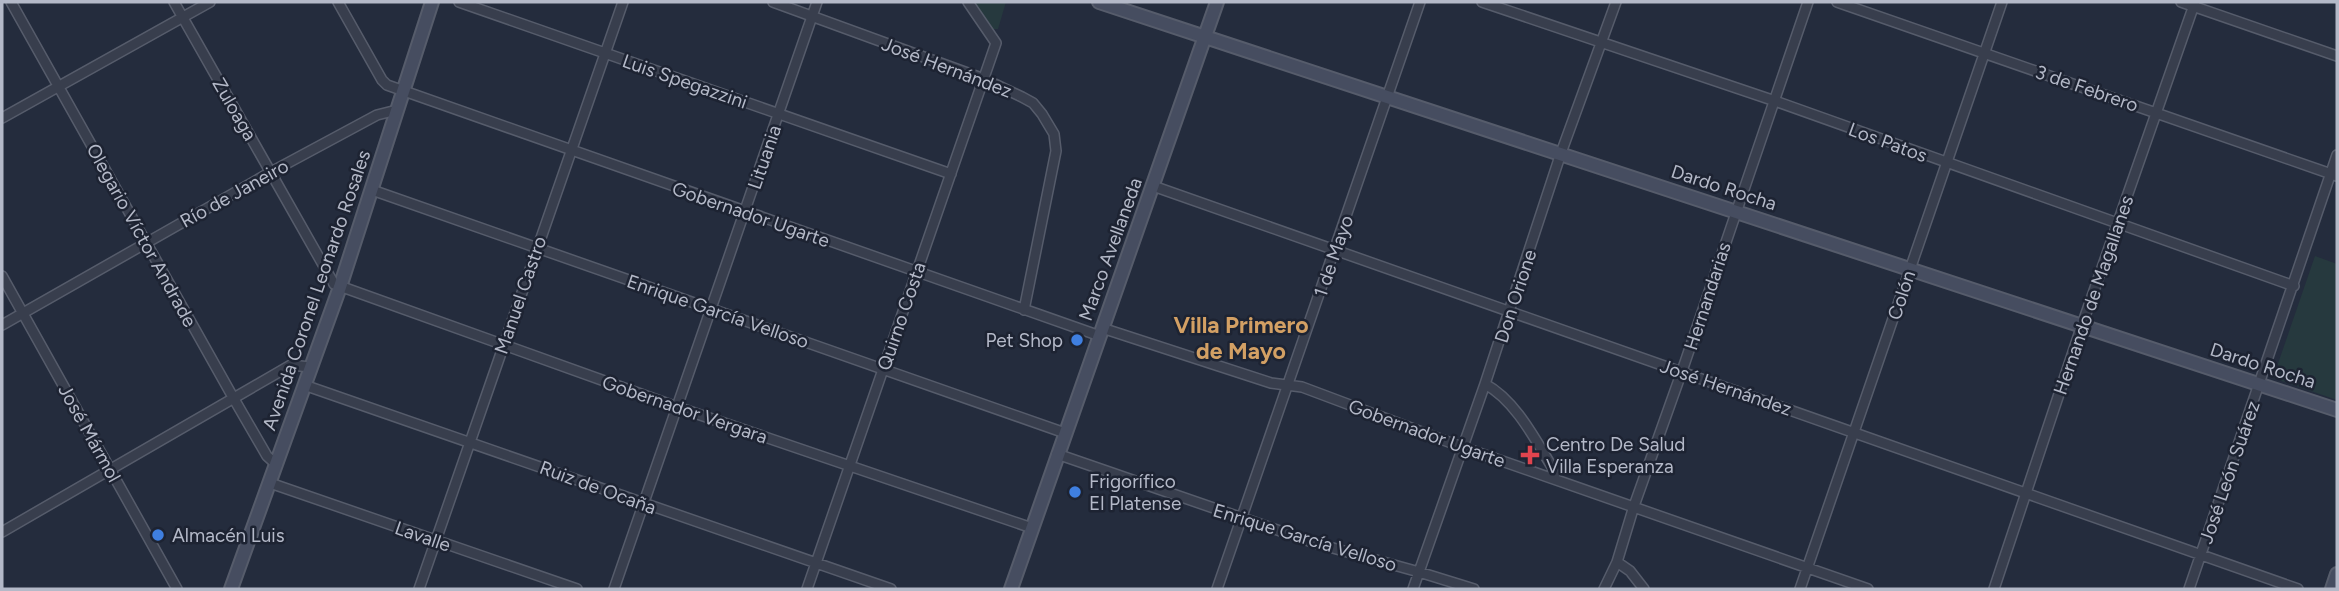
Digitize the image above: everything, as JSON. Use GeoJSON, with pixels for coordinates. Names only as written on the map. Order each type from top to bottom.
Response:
{"type":"FeatureCollection","features":[{"type":"Feature","properties":{"kind":"street","name":"Olegario Víctor Andrade"},"geometry":{"type":"LineString","coordinates":[[11,2],[234,399],[267,456],[277,465]]}},
{"type":"Feature","properties":{"kind":"street","name":"Zuloaga"},"geometry":{"type":"LineString","coordinates":[[174,2],[330,279],[340,287]]}},
{"type":"Feature","properties":{"kind":"street"},"geometry":{"type":"LineString","coordinates":[[2,118],[210,2]]}},
{"type":"Feature","properties":{"kind":"street","name":"Gobernador Ugarte"},"geometry":{"type":"LineString","coordinates":[[338,2],[382,80],[403,91],[1024,310],[1271,383],[1289,384],[1868,589]]}},
{"type":"Feature","properties":{"kind":"street","name":"Avenida Coronel Leonardo Rosales"},"geometry":{"type":"LineString","coordinates":[[232,589],[340,287],[432,2]]}},
{"type":"Feature","properties":{"kind":"street","name":"Luis Spegazzini"},"geometry":{"type":"LineString","coordinates":[[459,2],[951,174]]}},
{"type":"Feature","properties":{"kind":"street","name":"Manuel Castro"},"geometry":{"type":"LineString","coordinates":[[419,589],[623,2]]}},
{"type":"Feature","properties":{"kind":"street","name":"José Hernández"},"geometry":{"type":"LineString","coordinates":[[773,2],[984,79],[1032,103],[1042,114],[1056,141],[1024,310]]}},
{"type":"Feature","properties":{"kind":"street","name":"Lituania"},"geometry":{"type":"LineString","coordinates":[[614,589],[817,2]]}},
{"type":"Feature","properties":{"kind":"street","name":"Quirno Costa"},"geometry":{"type":"LineString","coordinates":[[807,589],[996,43],[968,2]]}},
{"type":"Feature","properties":{"kind":"street","name":"Marco Avellaneda"},"geometry":{"type":"LineString","coordinates":[[1012,589],[1217,2]]}},
{"type":"Feature","properties":{"kind":"street","name":"1 de Mayo"},"geometry":{"type":"LineString","coordinates":[[1217,589],[1420,2]]}},
{"type":"Feature","properties":{"kind":"street","name":"Los Patos"},"geometry":{"type":"LineString","coordinates":[[1482,2],[1775,102],[2294,286]]}},
{"type":"Feature","properties":{"kind":"street","name":"Don Orione"},"geometry":{"type":"LineString","coordinates":[[1413,589],[1510,312],[1561,153],[1616,2]]}},
{"type":"Feature","properties":{"kind":"street","name":"Hernandarias"},"geometry":{"type":"LineString","coordinates":[[1604,589],[1617,562],[1633,506],[1682,372],[1808,2]]}},
{"type":"Feature","properties":{"kind":"street","name":"3 de Febrero"},"geometry":{"type":"LineString","coordinates":[[1837,2],[2334,175]]}},
{"type":"Feature","properties":{"kind":"street","name":"Colón"},"geometry":{"type":"LineString","coordinates":[[1800,589],[2002,2]]}},
{"type":"Feature","properties":{"kind":"street"},"geometry":{"type":"LineString","coordinates":[[2181,2],[2194,4],[2337,56]]}},
{"type":"Feature","properties":{"kind":"street","name":"Dardo Rocha"},"geometry":{"type":"LineString","coordinates":[[1105,3],[2337,410]]}},
{"type":"Feature","properties":{"kind":"street","name":"Hernando de Magallanes"},"geometry":{"type":"LineString","coordinates":[[1994,589],[2082,325],[2194,4]]}},
{"type":"Feature","properties":{"kind":"street","name":"Río de Janeiro"},"geometry":{"type":"LineString","coordinates":[[2,324],[271,172],[383,112],[397,110]]}},
{"type":"Feature","properties":{"kind":"street","name":"José León Suárez"},"geometry":{"type":"LineString","coordinates":[[2189,589],[2334,175],[2337,155]]}},
{"type":"Feature","properties":{"kind":"street","name":"José Hernández"},"geometry":{"type":"LineString","coordinates":[[1153,186],[2298,589]]}},
{"type":"Feature","properties":{"kind":"street","name":"Enrique García Velloso"},"geometry":{"type":"LineString","coordinates":[[372,190],[1065,433]]}},
{"type":"Feature","properties":{"kind":"street","name":"José Mármol"},"geometry":{"type":"LineString","coordinates":[[2,276],[177,589]]}},
{"type":"Feature","properties":{"kind":"street","name":"Gobernador Vergara"},"geometry":{"type":"LineString","coordinates":[[340,287],[849,467],[1032,528]]}},
{"type":"Feature","properties":{"kind":"street"},"geometry":{"type":"LineString","coordinates":[[2,532],[291,365],[310,367]]}},
{"type":"Feature","properties":{"kind":"street"},"geometry":{"type":"LineString","coordinates":[[1485,384],[1497,390],[1515,412],[1552,467],[1555,478]]}},
{"type":"Feature","properties":{"kind":"street","name":"Ruiz de Ocaña"},"geometry":{"type":"LineString","coordinates":[[304,385],[891,589]]}},
{"type":"Feature","properties":{"kind":"street","name":"Enrique García Velloso"},"geometry":{"type":"LineString","coordinates":[[1057,454],[1315,543],[1474,589]]}},
{"type":"Feature","properties":{"kind":"street","name":"Lavalle"},"geometry":{"type":"LineString","coordinates":[[270,483],[577,589]]}},
{"type":"Feature","properties":{"kind":"street"},"geometry":{"type":"LineString","coordinates":[[1617,562],[1630,571],[1644,589]]}},
{"type":"Feature","properties":{"kind":"street"},"geometry":{"type":"LineString","coordinates":[[2332,589],[2337,574]]}},
{"type":"Feature","properties":{"kind":"green space"},"geometry":{"type":"Polygon","coordinates":[[[974,2],[1006,2],[998,29],[992,29],[974,2]]]}},
{"type":"Feature","properties":{"kind":"green space"},"geometry":{"type":"Polygon","coordinates":[[[2315,256],[2337,264],[2337,400],[2273,378],[2315,256]]]}},
{"type":"Feature","properties":{"kind":"place","name":"Pet Shop"},"geometry":{"type":"Point","coordinates":[1077,340]}},
{"type":"Feature","properties":{"kind":"place","name":"Centro De Salud Villa Esperanza"},"geometry":{"type":"Point","coordinates":[1530,455]}},
{"type":"Feature","properties":{"kind":"place","name":"Frigorífico El Platense"},"geometry":{"type":"Point","coordinates":[1075,492]}},
{"type":"Feature","properties":{"kind":"place","name":"Almacén Luis"},"geometry":{"type":"Point","coordinates":[158,535]}},
{"type":"Feature","properties":{"kind":"district","name":"Villa Primero de Mayo"},"geometry":{"type":"Point","coordinates":[1241,338]}}]}
